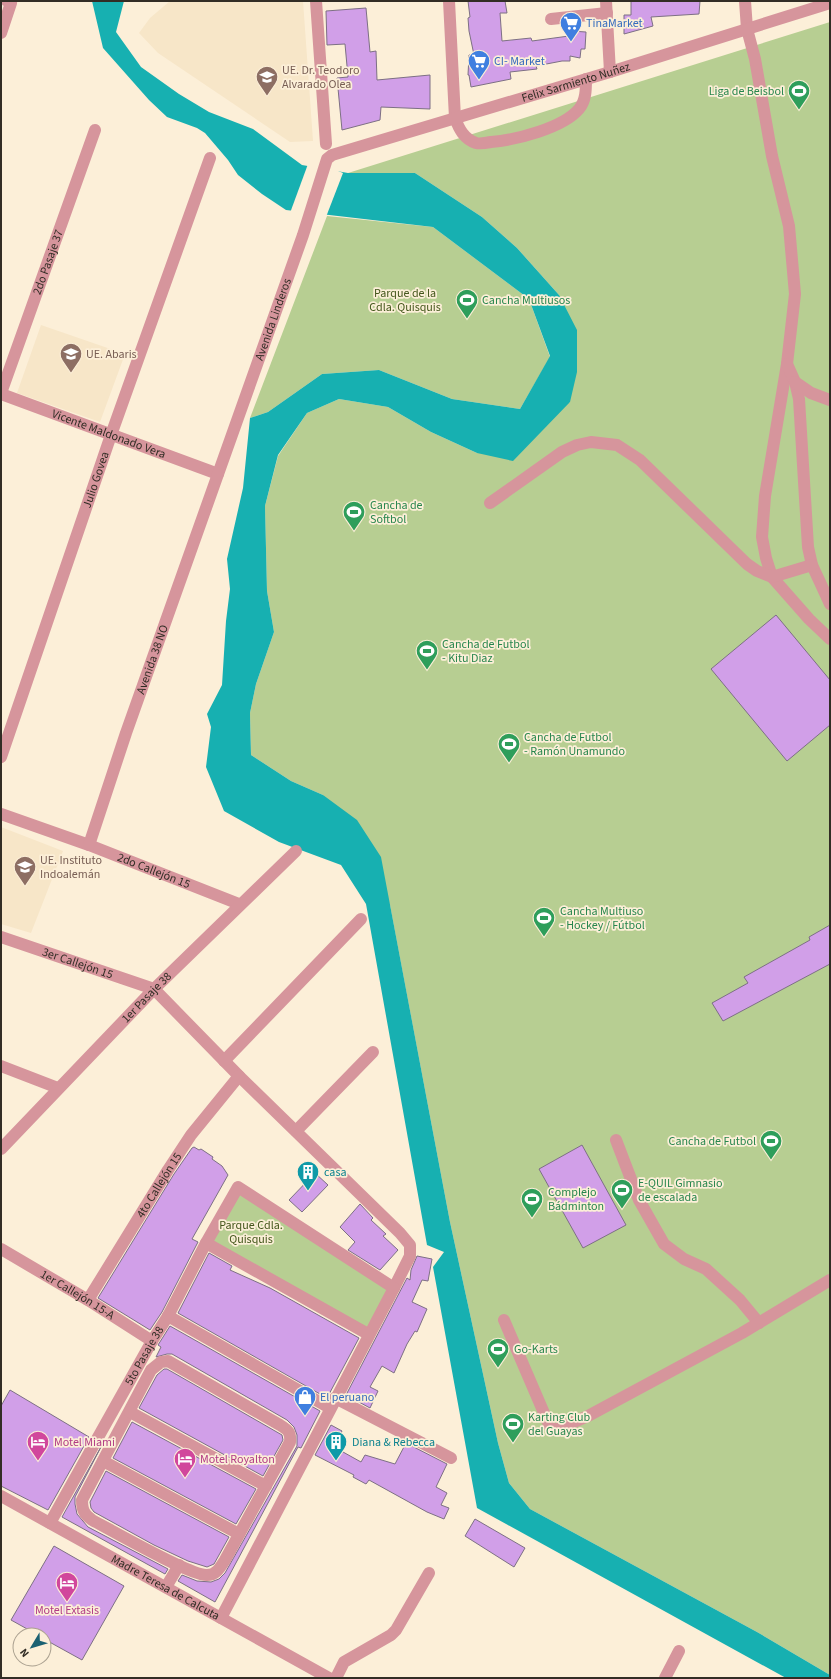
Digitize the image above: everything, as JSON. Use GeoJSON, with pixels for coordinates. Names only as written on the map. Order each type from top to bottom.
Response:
{"type":"FeatureCollection","features":[{"type":"Feature","properties":{"kind":"street"},"geometry":{"type":"LineString","coordinates":[[316,1],[326,144]]}},
{"type":"Feature","properties":{"kind":"street"},"geometry":{"type":"LineString","coordinates":[[449,1],[455,118],[462,134],[478,144],[502,141],[538,132],[570,118],[580,108],[586,94],[586,79]]}},
{"type":"Feature","properties":{"kind":"street"},"geometry":{"type":"LineString","coordinates":[[745,1],[747,29],[756,59],[772,156],[789,226],[795,294],[787,364],[766,496],[762,537],[766,558],[772,577],[809,619],[830,640]]}},
{"type":"Feature","properties":{"kind":"street"},"geometry":{"type":"LineString","coordinates":[[1,33],[9,2]]}},
{"type":"Feature","properties":{"kind":"street","name":"Felix Sarmiento Nuñez"},"geometry":{"type":"LineString","coordinates":[[325,165],[327,159],[332,155],[610,72],[830,3]]}},
{"type":"Feature","properties":{"kind":"street"},"geometry":{"type":"LineString","coordinates":[[551,19],[607,7],[610,72]]}},
{"type":"Feature","properties":{"kind":"street","name":"2do Pasaje 37"},"geometry":{"type":"LineString","coordinates":[[1,394],[95,130]]}},
{"type":"Feature","properties":{"kind":"street","name":"Julio Govea"},"geometry":{"type":"LineString","coordinates":[[1,757],[111,435],[210,158]]}},
{"type":"Feature","properties":{"kind":"street","name":"Avenida Linderos"},"geometry":{"type":"LineString","coordinates":[[218,474],[303,235],[325,165]]}},
{"type":"Feature","properties":{"kind":"street"},"geometry":{"type":"LineString","coordinates":[[787,364],[795,382],[799,399],[808,547],[812,565],[830,604]]}},
{"type":"Feature","properties":{"kind":"street"},"geometry":{"type":"LineString","coordinates":[[795,382],[811,393],[830,400]]}},
{"type":"Feature","properties":{"kind":"street","name":"Vicente Maldonado Vera"},"geometry":{"type":"LineString","coordinates":[[1,394],[218,474]]}},
{"type":"Feature","properties":{"kind":"street"},"geometry":{"type":"LineString","coordinates":[[490,503],[562,452],[577,445],[590,442],[617,445],[640,460],[747,564],[757,571],[772,577],[812,565]]}},
{"type":"Feature","properties":{"kind":"street","name":"Avenida 38 NO"},"geometry":{"type":"LineString","coordinates":[[89,845],[126,733],[218,474]]}},
{"type":"Feature","properties":{"kind":"street","name":"2do Callejón 15"},"geometry":{"type":"LineString","coordinates":[[1,814],[89,845],[239,904]]}},
{"type":"Feature","properties":{"kind":"street","name":"1er Pasaje 38"},"geometry":{"type":"LineString","coordinates":[[1,1148],[154,989],[239,904],[296,851]]}},
{"type":"Feature","properties":{"kind":"street"},"geometry":{"type":"LineString","coordinates":[[224,1061],[361,919]]}},
{"type":"Feature","properties":{"kind":"street","name":"3er Callejón 15"},"geometry":{"type":"LineString","coordinates":[[1,937],[154,989]]}},
{"type":"Feature","properties":{"kind":"street"},"geometry":{"type":"LineString","coordinates":[[154,989],[224,1061],[400,1233],[410,1245],[410,1256],[394,1288],[368,1334],[221,1618]]}},
{"type":"Feature","properties":{"kind":"street"},"geometry":{"type":"LineString","coordinates":[[296,1131],[373,1052]]}},
{"type":"Feature","properties":{"kind":"street"},"geometry":{"type":"LineString","coordinates":[[1,1066],[58,1088]]}},
{"type":"Feature","properties":{"kind":"street","name":"4to Callejón 15"},"geometry":{"type":"LineString","coordinates":[[88,1300],[188,1140],[239,1076]]}},
{"type":"Feature","properties":{"kind":"street"},"geometry":{"type":"LineString","coordinates":[[616,1140],[639,1200],[664,1244],[684,1260],[706,1269],[740,1300],[759,1323]]}},
{"type":"Feature","properties":{"kind":"street","name":"5to Pasaje 38"},"geometry":{"type":"LineString","coordinates":[[50,1523],[152,1341],[168,1316],[206,1242],[238,1187],[394,1288]]}},
{"type":"Feature","properties":{"kind":"street"},"geometry":{"type":"LineString","coordinates":[[206,1242],[368,1334]]}},
{"type":"Feature","properties":{"kind":"street","name":"1er Callejón 15-A"},"geometry":{"type":"LineString","coordinates":[[1,1249],[88,1300],[152,1341]]}},
{"type":"Feature","properties":{"kind":"street"},"geometry":{"type":"LineString","coordinates":[[504,1320],[550,1427],[555,1430],[588,1416],[759,1323],[830,1280]]}},
{"type":"Feature","properties":{"kind":"street"},"geometry":{"type":"LineString","coordinates":[[168,1316],[333,1403],[451,1458]]}},
{"type":"Feature","properties":{"kind":"street"},"geometry":{"type":"LineString","coordinates":[[168,1361],[288,1430],[291,1435],[290,1442],[219,1570],[205,1576],[179,1565],[85,1515],[82,1509],[82,1500],[103,1461],[151,1370],[161,1362],[168,1361]]}},
{"type":"Feature","properties":{"kind":"street"},"geometry":{"type":"LineString","coordinates":[[130,1412],[266,1486]]}},
{"type":"Feature","properties":{"kind":"street"},"geometry":{"type":"LineString","coordinates":[[103,1461],[239,1534]]}},
{"type":"Feature","properties":{"kind":"street","name":"Madre Teresa de Calcuta"},"geometry":{"type":"LineString","coordinates":[[1,1496],[329,1678]]}},
{"type":"Feature","properties":{"kind":"street"},"geometry":{"type":"LineString","coordinates":[[166,1587],[179,1565]]}},
{"type":"Feature","properties":{"kind":"street"},"geometry":{"type":"LineString","coordinates":[[336,1678],[344,1662],[391,1635],[396,1630],[429,1573]]}},
{"type":"Feature","properties":{"kind":"street"},"geometry":{"type":"LineString","coordinates":[[665,1678],[678,1651]]}},
{"type":"Feature","properties":{"kind":"shaded area","name":"UE. Dr. Teodoro Alvarado Olea"},"geometry":{"type":"Polygon","coordinates":[[[170,1],[303,1],[313,141],[290,142],[158,53],[139,33],[150,18],[170,1]]]}},
{"type":"Feature","properties":{"kind":"shaded area","name":"UE. Abaris"},"geometry":{"type":"Polygon","coordinates":[[[41,325],[125,354],[100,422],[17,393],[41,325]]]}},
{"type":"Feature","properties":{"kind":"shaded area","name":"UE. Instituto Indoalemán"},"geometry":{"type":"Polygon","coordinates":[[[1,827],[63,851],[31,933],[1,924],[1,827]]]}},
{"type":"Feature","properties":{"kind":"green space"},"geometry":{"type":"Polygon","coordinates":[[[830,22],[830,1675],[757,1632],[530,1509],[509,1483],[498,1443],[450,1222],[390,905],[323,795],[291,781],[251,755],[250,713],[256,684],[274,632],[267,591],[265,506],[278,456],[307,413],[339,399],[388,407],[431,432],[477,453],[570,402],[559,295],[517,248],[482,217],[415,173],[348,173],[830,22]]]}},
{"type":"Feature","properties":{"kind":"green space","name":"Parque de la Cdla. Quisquis"},"geometry":{"type":"Polygon","coordinates":[[[327,216],[433,227],[529,299],[550,357],[520,409],[452,399],[379,370],[322,374],[268,412],[250,418],[327,216]]]}},
{"type":"Feature","properties":{"kind":"green space","name":"Parque Cdla. Quisquis"},"geometry":{"type":"Polygon","coordinates":[[[238,1187],[394,1288],[368,1334],[206,1243],[238,1187]]]}},
{"type":"Feature","properties":{"kind":"water"},"geometry":{"type":"Polygon","coordinates":[[[92,1],[124,1],[116,32],[141,67],[179,94],[209,112],[253,129],[302,165],[348,173],[415,173],[482,217],[517,248],[559,295],[577,330],[577,372],[570,402],[513,461],[477,453],[431,432],[388,407],[339,399],[307,413],[278,455],[265,506],[267,591],[274,632],[256,684],[250,713],[251,755],[291,781],[323,795],[357,820],[381,857],[450,1222],[498,1443],[509,1483],[530,1509],[757,1632],[830,1675],[830,1678],[786,1678],[477,1508],[433,1267],[444,1252],[427,1245],[366,904],[341,865],[279,842],[224,811],[206,767],[211,727],[207,714],[222,685],[226,621],[230,589],[227,559],[243,488],[250,418],[268,412],[322,374],[379,370],[452,399],[520,409],[550,356],[529,299],[433,227],[286,210],[262,194],[238,175],[228,160],[205,133],[197,128],[167,117],[149,100],[103,48],[92,1]]]}},
{"type":"Feature","properties":{"kind":"pier"},"geometry":{"type":"Polygon","coordinates":[[[308,164],[331,168],[343,173],[326,217],[290,213],[308,164]]]}},
{"type":"Feature","properties":{"kind":"building"},"geometry":{"type":"Polygon","coordinates":[[[468,1],[505,1],[507,13],[500,13],[502,41],[531,38],[532,41],[569,36],[571,31],[586,32],[585,49],[581,49],[580,58],[570,56],[570,61],[536,66],[537,69],[510,72],[511,79],[471,87],[468,75],[469,55],[474,55],[469,31],[468,18],[470,17],[468,1]]]}},
{"type":"Feature","properties":{"kind":"building"},"geometry":{"type":"Polygon","coordinates":[[[631,1],[700,1],[699,14],[651,17],[653,26],[624,34],[624,15],[631,15],[631,1]]]}},
{"type":"Feature","properties":{"kind":"building"},"geometry":{"type":"Polygon","coordinates":[[[366,8],[370,52],[376,51],[377,80],[430,75],[430,109],[381,107],[380,120],[342,130],[337,78],[348,77],[345,44],[327,45],[326,11],[366,8]]]}},
{"type":"Feature","properties":{"kind":"building"},"geometry":{"type":"Polygon","coordinates":[[[776,615],[830,680],[830,725],[787,761],[711,669],[776,615]]]}},
{"type":"Feature","properties":{"kind":"building"},"geometry":{"type":"Polygon","coordinates":[[[830,925],[830,964],[723,1021],[712,1003],[748,983],[744,977],[810,940],[809,937],[830,925]]]}},
{"type":"Feature","properties":{"kind":"building"},"geometry":{"type":"Polygon","coordinates":[[[582,1145],[626,1225],[583,1248],[539,1169],[582,1145]]]}},
{"type":"Feature","properties":{"kind":"building"},"geometry":{"type":"Polygon","coordinates":[[[194,1147],[199,1150],[201,1149],[213,1157],[212,1159],[222,1166],[228,1175],[192,1239],[198,1242],[162,1312],[150,1330],[98,1298],[174,1174],[194,1147]]]}},
{"type":"Feature","properties":{"kind":"building","name":"casa"},"geometry":{"type":"Polygon","coordinates":[[[315,1173],[328,1185],[302,1212],[289,1200],[315,1173]]]}},
{"type":"Feature","properties":{"kind":"building"},"geometry":{"type":"Polygon","coordinates":[[[360,1204],[373,1218],[371,1220],[386,1234],[383,1236],[398,1250],[380,1270],[348,1250],[355,1242],[340,1227],[360,1204]]]}},
{"type":"Feature","properties":{"kind":"building"},"geometry":{"type":"Polygon","coordinates":[[[209,1253],[232,1266],[230,1270],[270,1288],[359,1338],[327,1398],[178,1313],[209,1253]]]}},
{"type":"Feature","properties":{"kind":"building"},"geometry":{"type":"Polygon","coordinates":[[[417,1256],[432,1259],[428,1281],[422,1280],[412,1302],[427,1309],[417,1332],[415,1331],[407,1344],[394,1373],[382,1366],[370,1387],[378,1391],[370,1408],[346,1395],[407,1278],[410,1280],[411,1270],[417,1256]]]}},
{"type":"Feature","properties":{"kind":"building"},"geometry":{"type":"Polygon","coordinates":[[[170,1326],[320,1411],[301,1448],[298,1447],[215,1602],[178,1581],[182,1575],[197,1581],[211,1582],[219,1579],[225,1573],[297,1446],[297,1435],[294,1427],[287,1420],[172,1354],[156,1357],[161,1347],[158,1345],[170,1326]]]}},
{"type":"Feature","properties":{"kind":"building"},"geometry":{"type":"Polygon","coordinates":[[[164,1369],[167,1369],[282,1435],[283,1440],[263,1476],[139,1408],[157,1375],[164,1369]]]}},
{"type":"Feature","properties":{"kind":"building","name":"Motel Miami"},"geometry":{"type":"Polygon","coordinates":[[[10,1390],[89,1437],[48,1510],[1,1486],[1,1406],[10,1390]]]}},
{"type":"Feature","properties":{"kind":"building"},"geometry":{"type":"Polygon","coordinates":[[[132,1422],[256,1489],[236,1524],[113,1458],[132,1422]]]}},
{"type":"Feature","properties":{"kind":"building"},"geometry":{"type":"Polygon","coordinates":[[[331,1425],[342,1431],[334,1447],[361,1462],[365,1455],[395,1464],[406,1443],[447,1464],[436,1487],[447,1493],[441,1505],[449,1508],[444,1519],[427,1512],[369,1480],[366,1484],[353,1477],[354,1475],[315,1455],[331,1425]]]}},
{"type":"Feature","properties":{"kind":"building"},"geometry":{"type":"Polygon","coordinates":[[[102,1445],[75,1497],[77,1514],[88,1527],[168,1569],[165,1574],[62,1517],[102,1445]]]}},
{"type":"Feature","properties":{"kind":"building"},"geometry":{"type":"Polygon","coordinates":[[[106,1471],[229,1537],[214,1564],[207,1567],[188,1561],[154,1545],[94,1512],[91,1508],[90,1502],[106,1471]]]}},
{"type":"Feature","properties":{"kind":"building"},"geometry":{"type":"Polygon","coordinates":[[[475,1519],[525,1548],[514,1567],[465,1536],[475,1519]]]}},
{"type":"Feature","properties":{"kind":"building","name":"Motel Extasis"},"geometry":{"type":"Polygon","coordinates":[[[54,1546],[124,1586],[82,1660],[52,1643],[52,1627],[24,1627],[11,1620],[54,1546]]]}},
{"type":"Feature","properties":{"kind":"place","name":"TinaMarket"},"geometry":{"type":"Point","coordinates":[571,42]}},
{"type":"Feature","properties":{"kind":"place","name":"CI- Market"},"geometry":{"type":"Point","coordinates":[479,80]}},
{"type":"Feature","properties":{"kind":"place","name":"UE. Dr. Teodoro Alvarado Olea"},"geometry":{"type":"Point","coordinates":[267,96]}},
{"type":"Feature","properties":{"kind":"place","name":"Liga de Beisbol"},"geometry":{"type":"Point","coordinates":[799,110]}},
{"type":"Feature","properties":{"kind":"place","name":"Cancha Multiusos"},"geometry":{"type":"Point","coordinates":[467,320]}},
{"type":"Feature","properties":{"kind":"place","name":"UE. Abaris"},"geometry":{"type":"Point","coordinates":[71,374]}},
{"type":"Feature","properties":{"kind":"place","name":"Cancha de Softbol"},"geometry":{"type":"Point","coordinates":[354,532]}},
{"type":"Feature","properties":{"kind":"place","name":"Cancha de Futbol - Kitu Diaz"},"geometry":{"type":"Point","coordinates":[427,670]}},
{"type":"Feature","properties":{"kind":"place","name":"Cancha de Futbol - Ramón Unamundo"},"geometry":{"type":"Point","coordinates":[509,764]}},
{"type":"Feature","properties":{"kind":"place","name":"UE. Instituto Indoalemán"},"geometry":{"type":"Point","coordinates":[25,886]}},
{"type":"Feature","properties":{"kind":"place","name":"Cancha Multiuso - Hockey / Fútbol"},"geometry":{"type":"Point","coordinates":[544,938]}},
{"type":"Feature","properties":{"kind":"place","name":"Cancha de Futbol"},"geometry":{"type":"Point","coordinates":[771,1160]}},
{"type":"Feature","properties":{"kind":"place","name":"casa"},"geometry":{"type":"Point","coordinates":[308,1192]}},
{"type":"Feature","properties":{"kind":"place","name":"E-QUIL Gimnasio de escalada"},"geometry":{"type":"Point","coordinates":[622,1210]}},
{"type":"Feature","properties":{"kind":"place","name":"Complejo Bádminton"},"geometry":{"type":"Point","coordinates":[532,1218]}},
{"type":"Feature","properties":{"kind":"place","name":"Go-Karts"},"geometry":{"type":"Point","coordinates":[498,1368]}},
{"type":"Feature","properties":{"kind":"place","name":"El peruano"},"geometry":{"type":"Point","coordinates":[305,1416]}},
{"type":"Feature","properties":{"kind":"place","name":"Karting Club del Guayas"},"geometry":{"type":"Point","coordinates":[513,1444]}},
{"type":"Feature","properties":{"kind":"place","name":"Motel Miami"},"geometry":{"type":"Point","coordinates":[38,1462]}},
{"type":"Feature","properties":{"kind":"place","name":"Diana & Rebecca"},"geometry":{"type":"Point","coordinates":[336,1462]}},
{"type":"Feature","properties":{"kind":"place","name":"Motel Royalton"},"geometry":{"type":"Point","coordinates":[185,1478]}},
{"type":"Feature","properties":{"kind":"place","name":"Motel Extasis"},"geometry":{"type":"Point","coordinates":[67,1602]}}]}
